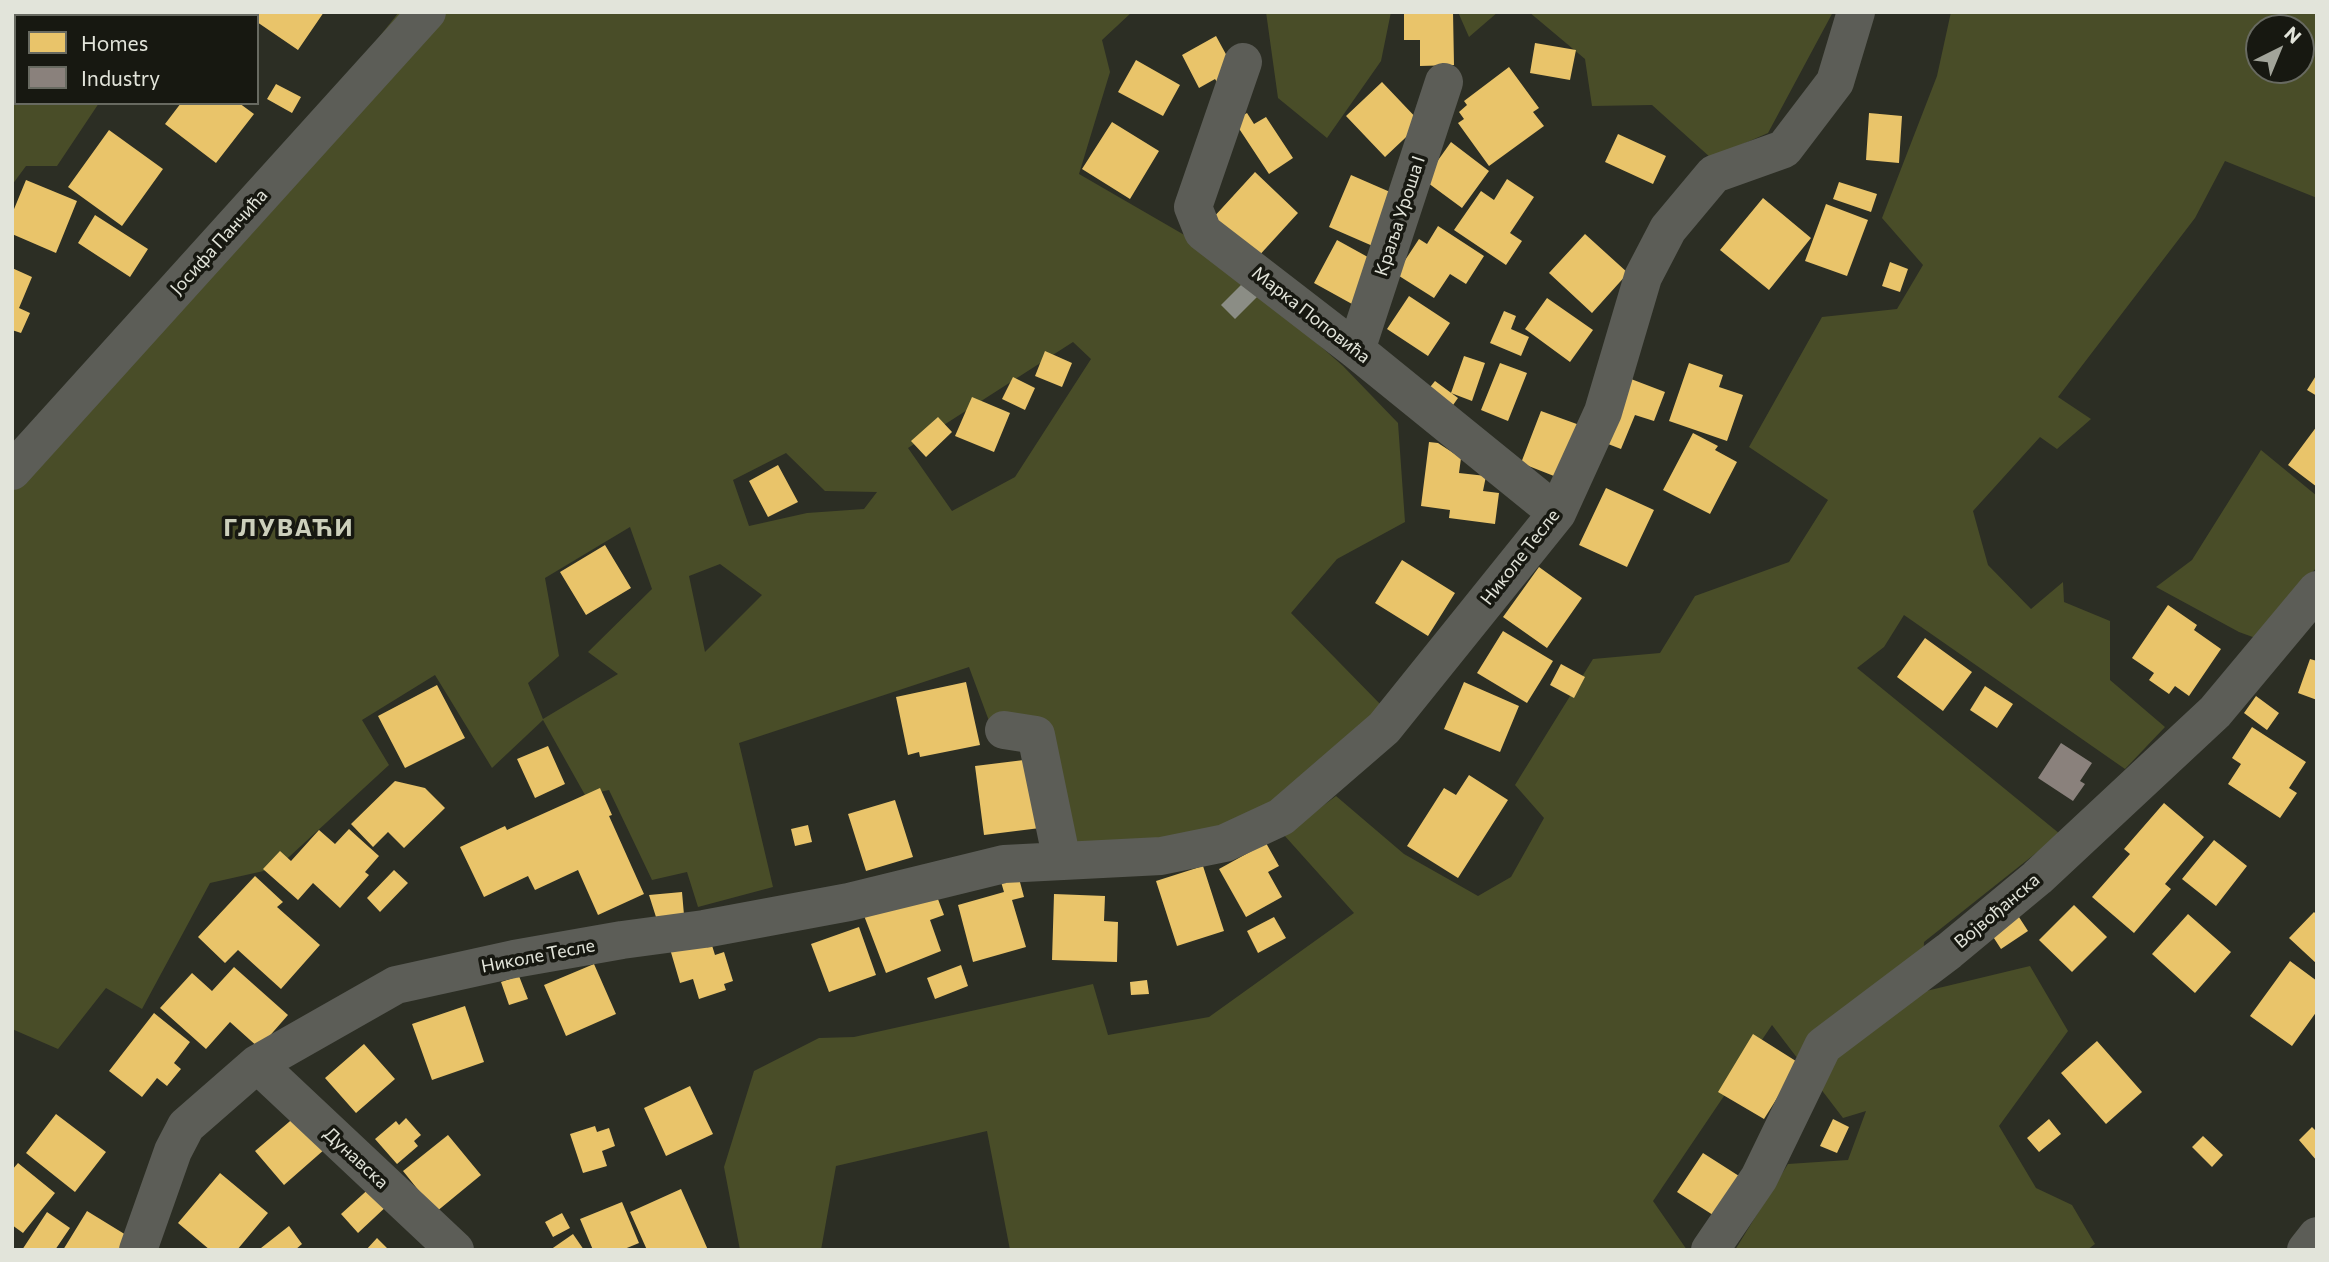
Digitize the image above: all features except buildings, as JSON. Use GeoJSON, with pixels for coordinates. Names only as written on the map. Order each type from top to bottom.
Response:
{"type":"FeatureCollection","features":[{"type":"Feature","properties":{"kind":"street","name":"Јосифа Панчића"},"geometry":{"type":"LineString","coordinates":[[12,471],[427,12]]}},
{"type":"Feature","properties":{"kind":"street","name":"Николе Тесле"},"geometry":{"type":"LineString","coordinates":[[138,1250],[173,1152],[186,1126],[257,1064],[396,985],[514,959],[704,929],[849,902],[1004,864],[1161,856],[1225,843],[1281,817],[1384,729],[1557,513],[1603,412],[1643,277],[1668,229],[1714,174],[1784,149],[1835,82],[1856,12]]}},
{"type":"Feature","properties":{"kind":"street","name":"Марка Поповића"},"geometry":{"type":"LineString","coordinates":[[1243,62],[1194,207],[1203,232],[1356,350],[1557,513]]}},
{"type":"Feature","properties":{"kind":"street","name":"Краља Уроша I"},"geometry":{"type":"LineString","coordinates":[[1356,350],[1444,82]]}},
{"type":"Feature","properties":{"kind":"street","name":"Војвођанска"},"geometry":{"type":"LineString","coordinates":[[1710,1250],[1759,1178],[1824,1046],[1949,951],[2038,878],[2215,712],[2317,590]]}},
{"type":"Feature","properties":{"kind":"street"},"geometry":{"type":"LineString","coordinates":[[1004,730],[1036,735],[1062,861]]}},
{"type":"Feature","properties":{"kind":"street","name":"Дунавска"},"geometry":{"type":"LineString","coordinates":[[257,1064],[455,1250]]}},
{"type":"Feature","properties":{"kind":"street"},"geometry":{"type":"LineString","coordinates":[[2306,1250],[2317,1236]]}},
{"type":"Feature","properties":{"kind":"green space"},"geometry":{"type":"Polygon","coordinates":[[[25,12],[161,12],[160,14],[25,12]]]}},
{"type":"Feature","properties":{"kind":"green space"},"geometry":{"type":"Polygon","coordinates":[[[399,12],[1132,12],[1102,40],[1110,72],[1079,174],[1212,251],[1343,366],[1398,423],[1405,522],[1337,559],[1291,613],[1383,707],[1268,813],[1202,836],[1065,858],[1036,735],[992,729],[969,667],[739,743],[773,887],[698,907],[687,872],[652,880],[609,790],[585,795],[543,720],[492,768],[435,675],[362,720],[389,765],[277,868],[210,883],[142,1009],[106,988],[58,1049],[12,1029],[12,487],[66,433],[399,12]],[[1073,342],[908,448],[952,511],[1015,477],[1091,359],[1073,342]],[[786,453],[733,480],[749,526],[807,513],[864,509],[877,492],[825,491],[786,453]],[[630,527],[545,578],[559,656],[528,683],[543,719],[618,674],[588,652],[652,589],[630,527]],[[720,564],[689,576],[705,652],[762,595],[720,564]]]}},
{"type":"Feature","properties":{"kind":"green space"},"geometry":{"type":"Polygon","coordinates":[[[1266,12],[1391,12],[1381,61],[1327,138],[1278,98],[1266,12]]]}},
{"type":"Feature","properties":{"kind":"green space"},"geometry":{"type":"Polygon","coordinates":[[[1458,12],[1498,12],[1469,37],[1458,12]]]}},
{"type":"Feature","properties":{"kind":"green space"},"geometry":{"type":"Polygon","coordinates":[[[1529,12],[1833,12],[1768,133],[1711,158],[1652,105],[1592,106],[1585,59],[1529,12]]]}},
{"type":"Feature","properties":{"kind":"green space"},"geometry":{"type":"Polygon","coordinates":[[[1951,12],[2317,12],[2317,198],[2225,161],[2195,218],[2058,397],[2091,419],[2057,449],[2040,437],[1973,511],[1988,565],[2031,609],[2063,582],[2064,602],[2110,621],[2110,680],[2165,727],[2125,769],[1904,615],[1884,647],[1857,668],[2060,834],[1924,942],[1922,992],[2030,966],[2068,1031],[1999,1126],[2036,1188],[2072,1205],[2095,1244],[2087,1250],[1735,1250],[1788,1164],[1848,1160],[1866,1111],[1843,1118],[1772,1025],[1653,1201],[1687,1250],[1010,1250],[987,1131],[836,1166],[821,1250],[740,1250],[724,1167],[754,1071],[819,1038],[854,1037],[1093,984],[1108,1035],[1209,1017],[1354,913],[1284,835],[1336,796],[1404,854],[1478,896],[1511,877],[1544,818],[1515,785],[1593,659],[1660,653],[1695,596],[1789,562],[1828,500],[1749,447],[1822,317],[1897,309],[1923,265],[1882,218],[1937,76],[1951,12]]]}},
{"type":"Feature","properties":{"kind":"green space"},"geometry":{"type":"Polygon","coordinates":[[[14,34],[14,105],[98,105],[57,166],[26,166],[12,185],[14,34]]]}},
{"type":"Feature","properties":{"kind":"green space"},"geometry":{"type":"Polygon","coordinates":[[[2261,450],[2317,496],[2317,567],[2291,597],[2261,640],[2239,632],[2156,587],[2192,560],[2261,450]]]}},
{"type":"Feature","properties":{"kind":"district","name":"ГЛУВАЋИ"},"geometry":{"type":"Point","coordinates":[289,528]}}]}
